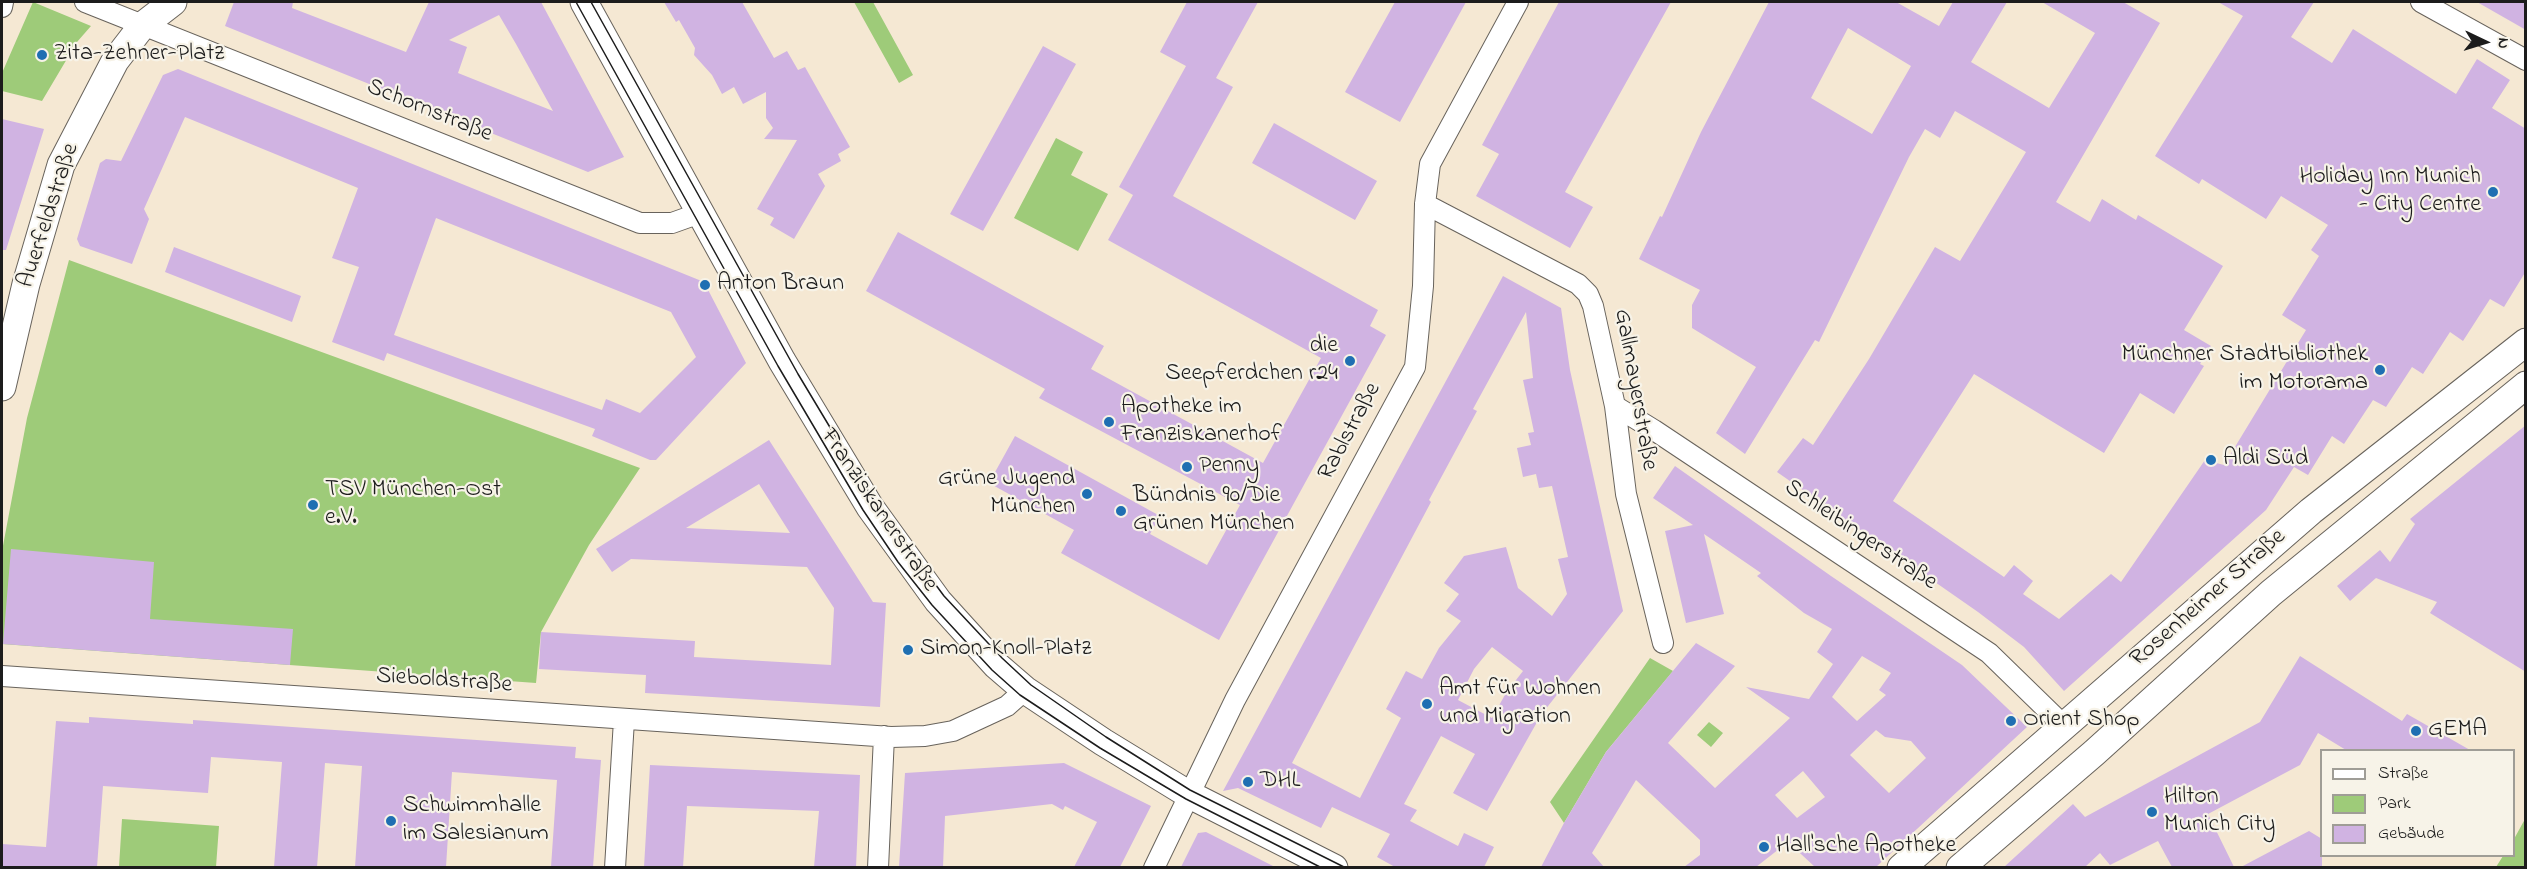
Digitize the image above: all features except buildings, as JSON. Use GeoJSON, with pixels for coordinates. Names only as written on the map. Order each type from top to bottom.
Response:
{"type":"FeatureCollection","features":[{"type":"Feature","properties":{"kind":"main road","name":"Auerfeldstraße"},"geometry":{"type":"LineString","coordinates":[[2,387],[26,285],[61,165],[103,81],[142,26],[173,2]]}},
{"type":"Feature","properties":{"kind":"main road","name":"Franziskanerstraße"},"geometry":{"type":"LineString","coordinates":[[584,2],[782,361],[870,507],[938,601],[996,665],[1025,690],[1103,742],[1188,794],[1334,867]]}},
{"type":"Feature","properties":{"kind":"main road","name":"Rosenheimer Straße"},"geometry":{"type":"LineString","coordinates":[[1901,867],[2311,511],[2526,342]]}},
{"type":"Feature","properties":{"kind":"main road","name":"Rosenheimer Straße"},"geometry":{"type":"LineString","coordinates":[[1960,867],[2094,753],[2271,592],[2526,385]]}},
{"type":"Feature","properties":{"kind":"street"},"geometry":{"type":"LineString","coordinates":[[2,6],[3,2]]}},
{"type":"Feature","properties":{"kind":"street"},"geometry":{"type":"LineString","coordinates":[[84,2],[142,26]]}},
{"type":"Feature","properties":{"kind":"street","name":"Rablstraße"},"geometry":{"type":"LineString","coordinates":[[1154,867],[1235,700],[1415,367],[1423,286],[1425,204],[1430,164],[1518,2]]}},
{"type":"Feature","properties":{"kind":"street"},"geometry":{"type":"LineString","coordinates":[[2421,2],[2526,60]]}},
{"type":"Feature","properties":{"kind":"street","name":"Schornstraße"},"geometry":{"type":"LineString","coordinates":[[142,26],[640,223],[672,224],[700,213]]}},
{"type":"Feature","properties":{"kind":"street","name":"Gallmayerstraße"},"geometry":{"type":"LineString","coordinates":[[1425,204],[1578,284],[1588,294],[1615,406],[1626,494],[1662,642]]}},
{"type":"Feature","properties":{"kind":"street","name":"Schleibingerstraße"},"geometry":{"type":"LineString","coordinates":[[1615,406],[1989,653],[2063,725]]}},
{"type":"Feature","properties":{"kind":"street","name":"Sieboldstraße"},"geometry":{"type":"LineString","coordinates":[[2,676],[884,736]]}},
{"type":"Feature","properties":{"kind":"street"},"geometry":{"type":"LineString","coordinates":[[878,867],[884,736],[925,736],[953,731],[1007,706],[1025,690]]}},
{"type":"Feature","properties":{"kind":"street"},"geometry":{"type":"LineString","coordinates":[[615,867],[624,720]]}},
{"type":"Feature","properties":{"kind":"green space"},"geometry":{"type":"Polygon","coordinates":[[[33,2],[91,26],[77,42],[42,101],[2,91],[2,73],[33,2]]]}},
{"type":"Feature","properties":{"kind":"green space"},"geometry":{"type":"Polygon","coordinates":[[[854,2],[873,2],[913,75],[899,83],[854,2]]]}},
{"type":"Feature","properties":{"kind":"green space"},"geometry":{"type":"Polygon","coordinates":[[[1056,138],[1083,152],[1071,175],[1108,194],[1078,251],[1014,218],[1056,138]]]}},
{"type":"Feature","properties":{"kind":"green space","name":"TSV München-Ost e.V."},"geometry":{"type":"Polygon","coordinates":[[[69,260],[640,468],[589,545],[541,632],[536,683],[2,644],[2,551],[27,418],[69,260]]]}},
{"type":"Feature","properties":{"kind":"green space"},"geometry":{"type":"Polygon","coordinates":[[[1650,658],[1673,671],[1606,752],[1564,823],[1550,802],[1650,658]]]}},
{"type":"Feature","properties":{"kind":"green space"},"geometry":{"type":"Polygon","coordinates":[[[1709,722],[1723,733],[1711,747],[1697,735],[1709,722]]]}},
{"type":"Feature","properties":{"kind":"green space"},"geometry":{"type":"Polygon","coordinates":[[[122,819],[219,826],[216,867],[119,867],[122,819]]]}},
{"type":"Feature","properties":{"kind":"green space"},"geometry":{"type":"Polygon","coordinates":[[[2525,819],[2525,867],[2496,867],[2502,857],[2515,857],[2515,837],[2525,819]]]}},
{"type":"Feature","properties":{"kind":"tram line"},"geometry":{"type":"LineString","coordinates":[[576,2],[778,366],[863,510],[898,562],[932,605],[992,670],[1020,695],[1100,748],[1186,799],[1322,868]]}},
{"type":"Feature","properties":{"kind":"tram line"},"geometry":{"type":"LineString","coordinates":[[591,2],[798,374],[876,504],[944,596],[1002,658],[1031,685],[1106,737],[1190,790],[1346,868]]}},
{"type":"Feature","properties":{"kind":"place","name":"Zita-Zehner-Platz"},"geometry":{"type":"Point","coordinates":[42,55]}},
{"type":"Feature","properties":{"kind":"place","name":"Holiday Inn Munich - City Centre"},"geometry":{"type":"Point","coordinates":[2493,192]}},
{"type":"Feature","properties":{"kind":"place","name":"Anton Braun"},"geometry":{"type":"Point","coordinates":[705,285]}},
{"type":"Feature","properties":{"kind":"place","name":"die Seepferdchen r24"},"geometry":{"type":"Point","coordinates":[1350,361]}},
{"type":"Feature","properties":{"kind":"place","name":"Münchner Stadtbibliothek im Motorama"},"geometry":{"type":"Point","coordinates":[2380,370]}},
{"type":"Feature","properties":{"kind":"place","name":"Apotheke im Franziskanerhof"},"geometry":{"type":"Point","coordinates":[1109,422]}},
{"type":"Feature","properties":{"kind":"place","name":"Aldi Süd"},"geometry":{"type":"Point","coordinates":[2211,460]}},
{"type":"Feature","properties":{"kind":"place","name":"Penny"},"geometry":{"type":"Point","coordinates":[1187,467]}},
{"type":"Feature","properties":{"kind":"place","name":"Grüne Jugend München"},"geometry":{"type":"Point","coordinates":[1087,494]}},
{"type":"Feature","properties":{"kind":"place","name":"TSV München-Ost e.V."},"geometry":{"type":"Point","coordinates":[313,505]}},
{"type":"Feature","properties":{"kind":"place","name":"Bündnis 90/Die Grünen München"},"geometry":{"type":"Point","coordinates":[1121,511]}},
{"type":"Feature","properties":{"kind":"place","name":"Simon-Knoll-Platz"},"geometry":{"type":"Point","coordinates":[908,650]}},
{"type":"Feature","properties":{"kind":"place","name":"Amt für Wohnen und Migration"},"geometry":{"type":"Point","coordinates":[1427,704]}},
{"type":"Feature","properties":{"kind":"place","name":"Orient Shop"},"geometry":{"type":"Point","coordinates":[2011,721]}},
{"type":"Feature","properties":{"kind":"place","name":"GEMA"},"geometry":{"type":"Point","coordinates":[2416,731]}},
{"type":"Feature","properties":{"kind":"place","name":"DHL"},"geometry":{"type":"Point","coordinates":[1248,782]}},
{"type":"Feature","properties":{"kind":"place","name":"Hilton Munich City"},"geometry":{"type":"Point","coordinates":[2152,812]}},
{"type":"Feature","properties":{"kind":"place","name":"Schwimmhalle im Salesianum"},"geometry":{"type":"Point","coordinates":[391,821]}},
{"type":"Feature","properties":{"kind":"place","name":"Hall'sche Apotheke"},"geometry":{"type":"Point","coordinates":[1764,847]}}]}
